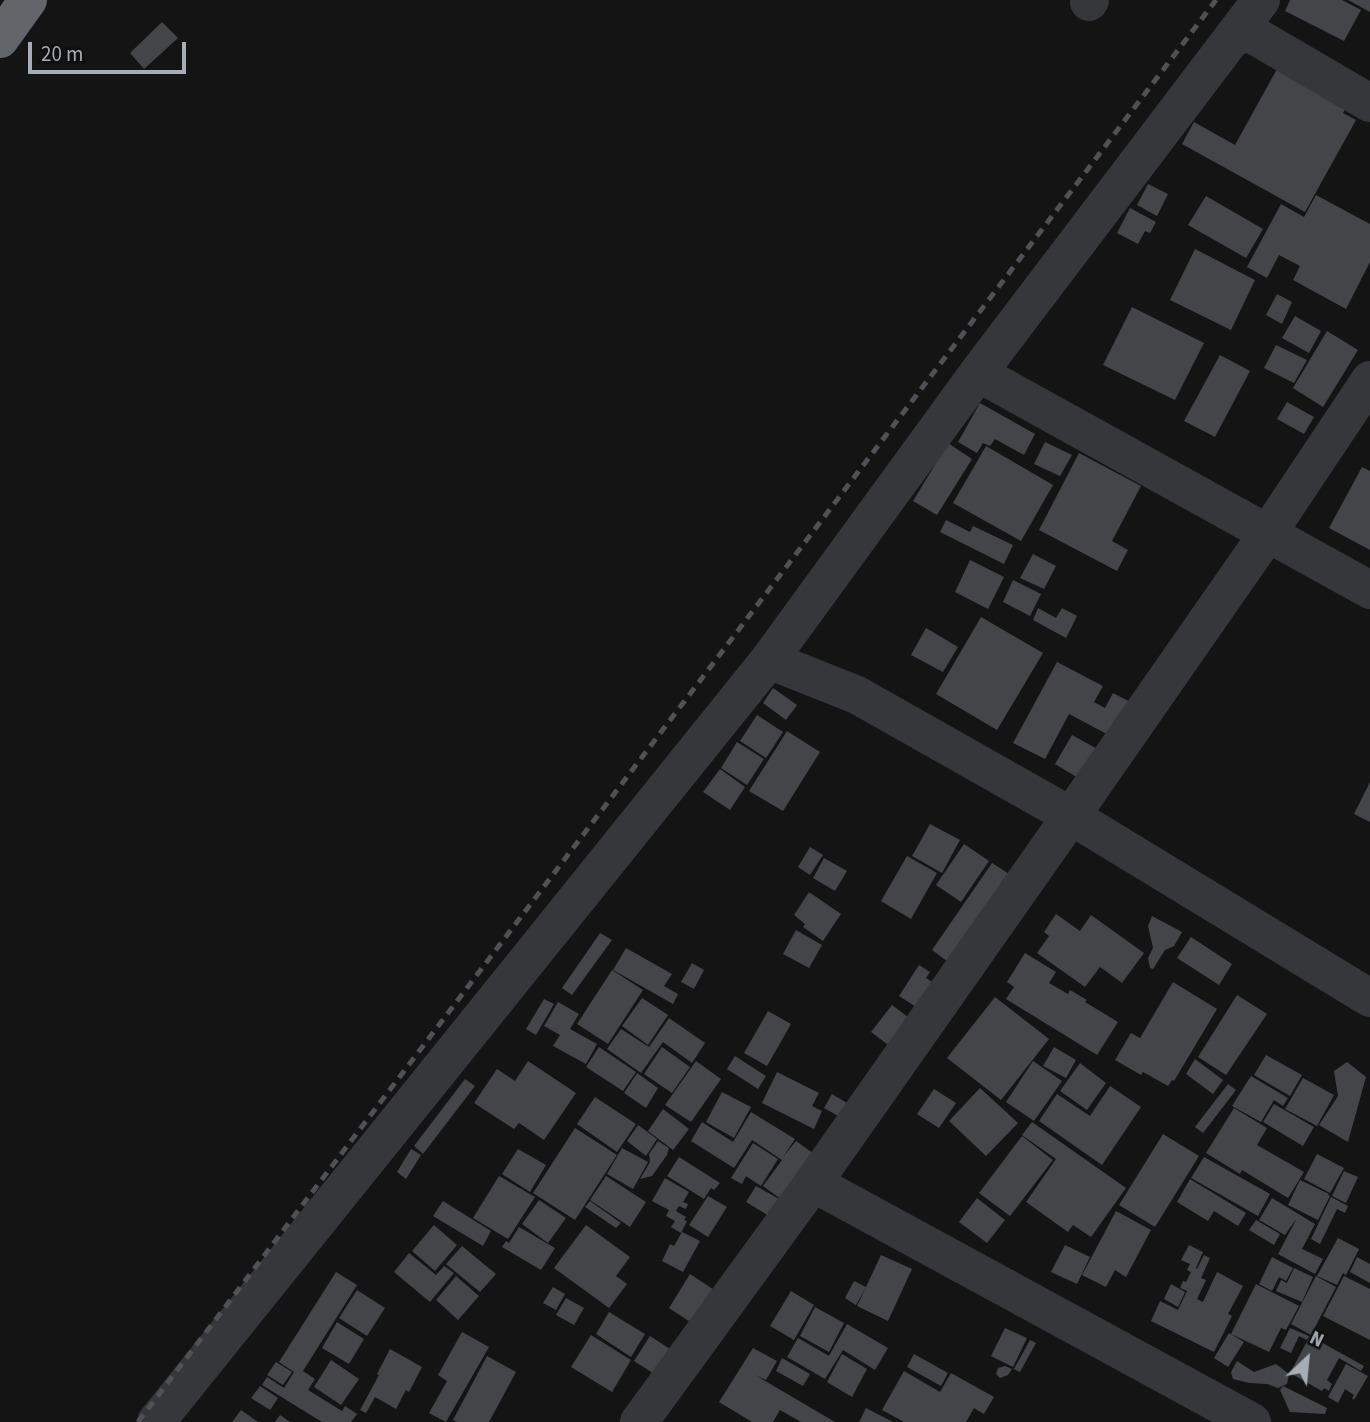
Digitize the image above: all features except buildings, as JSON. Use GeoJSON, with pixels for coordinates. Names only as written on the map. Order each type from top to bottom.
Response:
{"type":"FeatureCollection","features":[{"type":"Feature","properties":{"kind":"highway"},"geometry":{"type":"LineString","coordinates":[[0,40],[28,0]]}},
{"type":"Feature","properties":{"kind":"street"},"geometry":{"type":"LineString","coordinates":[[156,1422],[769,660],[978,373],[1261,0]]}},
{"type":"Feature","properties":{"kind":"street"},"geometry":{"type":"LineString","coordinates":[[1233,37],[1250,33],[1370,103]]}},
{"type":"Feature","properties":{"kind":"street"},"geometry":{"type":"LineString","coordinates":[[978,373],[1370,590]]}},
{"type":"Feature","properties":{"kind":"street"},"geometry":{"type":"LineString","coordinates":[[639,1422],[813,1183],[1071,816],[1268,533],[1370,380]]}},
{"type":"Feature","properties":{"kind":"street"},"geometry":{"type":"LineString","coordinates":[[769,660],[858,695],[1071,816],[1370,998]]}},
{"type":"Feature","properties":{"kind":"street"},"geometry":{"type":"LineString","coordinates":[[813,1183],[1252,1422]]}},
{"type":"Feature","properties":{"kind":"railway"},"geometry":{"type":"LineString","coordinates":[[138,1422],[1216,0]]}}]}
